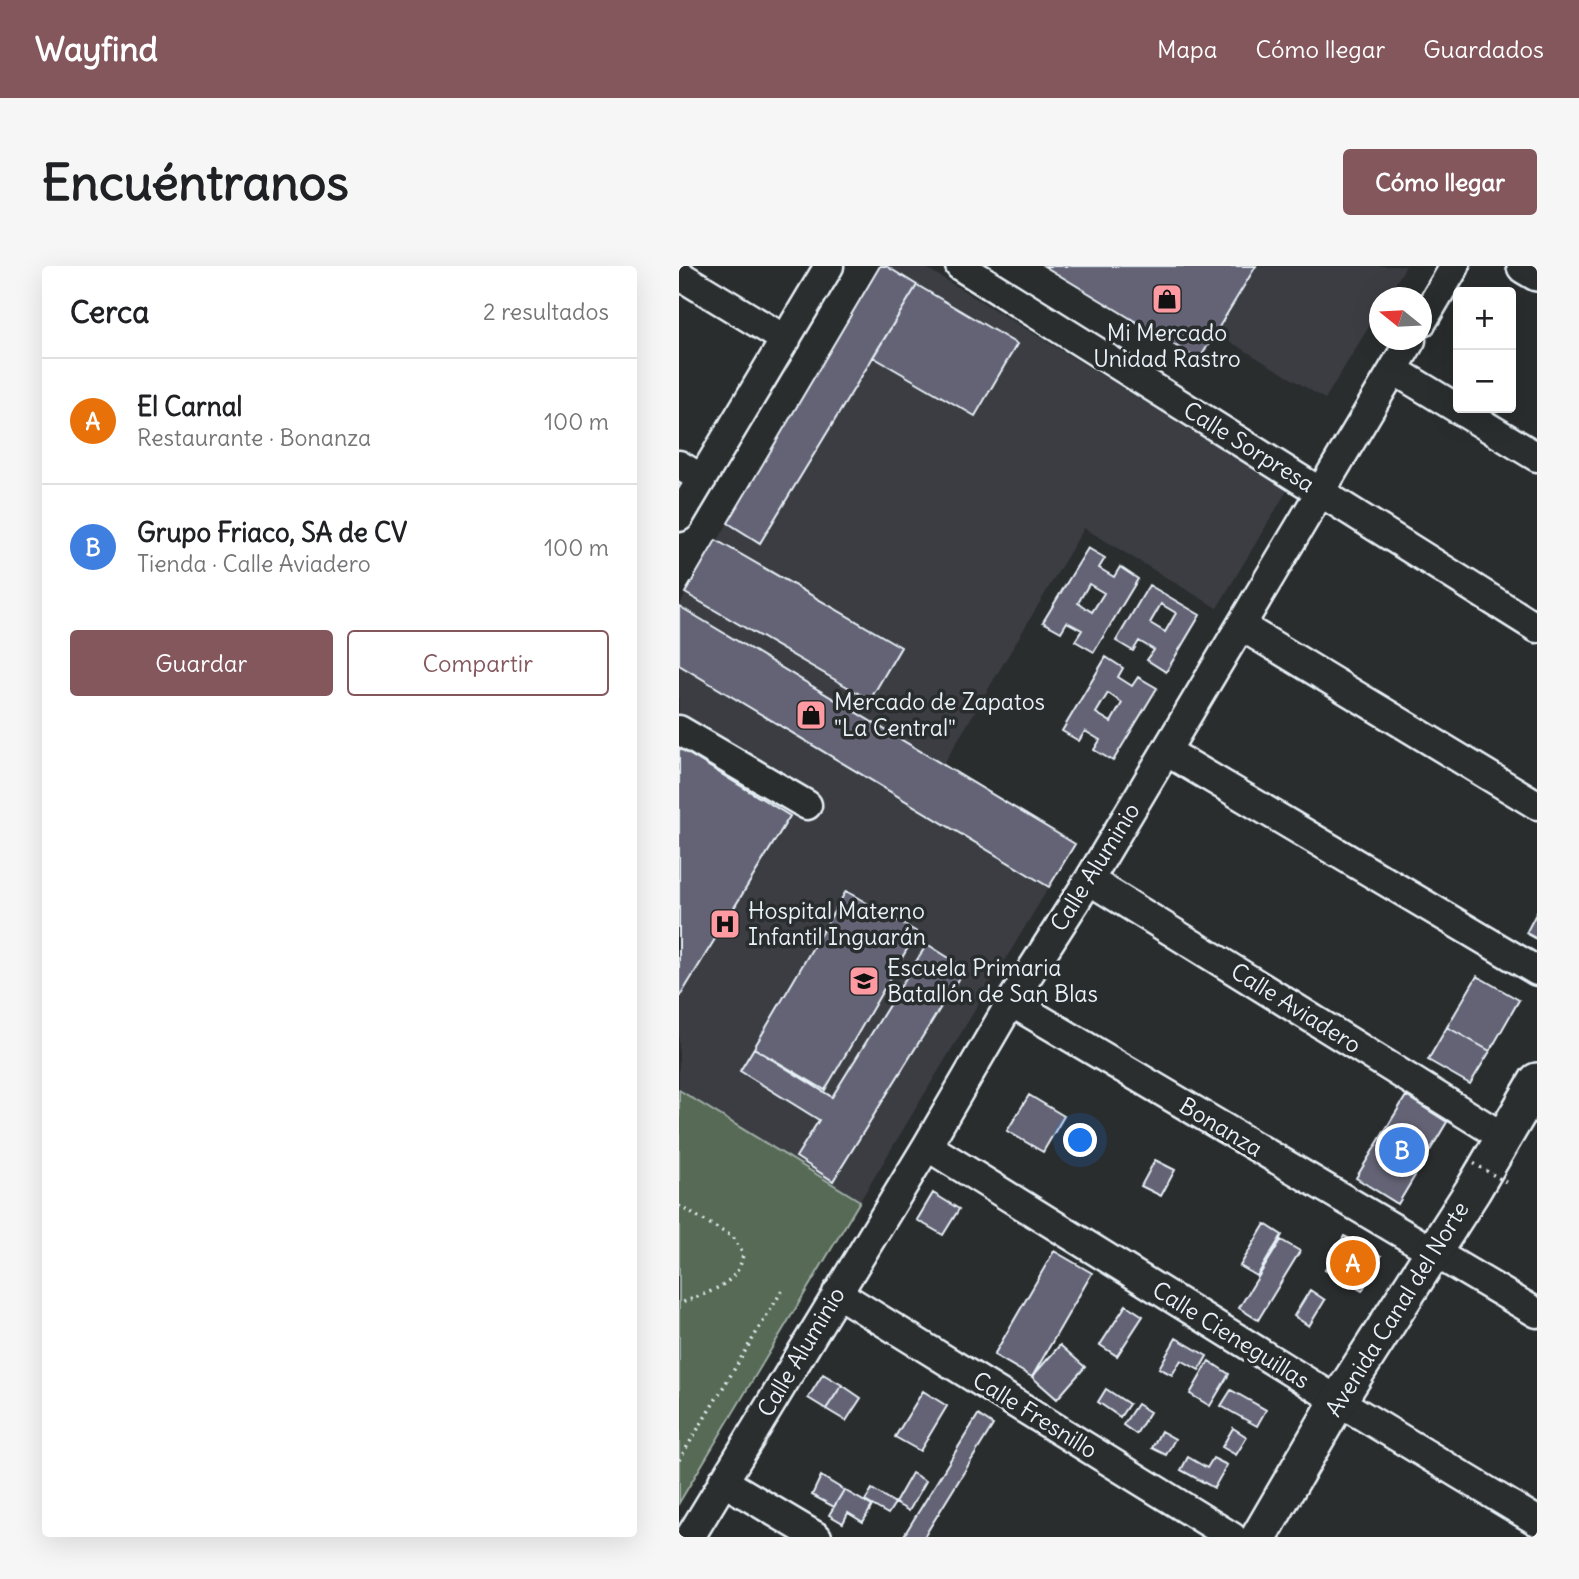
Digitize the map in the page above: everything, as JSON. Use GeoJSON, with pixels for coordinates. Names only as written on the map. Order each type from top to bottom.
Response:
{"type":"FeatureCollection","features":[{"type":"Feature","properties":{"kind":"main road"},"geometry":{"type":"LineString","coordinates":[[1525,266],[1537,273]]}},
{"type":"Feature","properties":{"kind":"main road","name":"Avenida Canal del Norte"},"geometry":{"type":"LineString","coordinates":[[1259,1537],[1338,1401],[1536,1086]]}},
{"type":"Feature","properties":{"kind":"street"},"geometry":{"type":"LineString","coordinates":[[679,517],[691,472],[786,340],[829,266]]}},
{"type":"Feature","properties":{"kind":"street","name":"Calle Sorpresa"},"geometry":{"type":"LineString","coordinates":[[960,266],[1537,628]]}},
{"type":"Feature","properties":{"kind":"street"},"geometry":{"type":"LineString","coordinates":[[1432,304],[1454,266]]}},
{"type":"Feature","properties":{"kind":"street"},"geometry":{"type":"LineString","coordinates":[[679,275],[786,340]]}},
{"type":"Feature","properties":{"kind":"street","name":"Calle Aluminio"},"geometry":{"type":"LineString","coordinates":[[690,1537],[1011,1003],[1089,880],[1405,350]]}},
{"type":"Feature","properties":{"kind":"street"},"geometry":{"type":"LineString","coordinates":[[1394,370],[1537,457]]}},
{"type":"Feature","properties":{"kind":"street"},"geometry":{"type":"LineString","coordinates":[[1241,626],[1537,805]]}},
{"type":"Feature","properties":{"kind":"street"},"geometry":{"type":"LineString","coordinates":[[679,730],[807,806]]}},
{"type":"Feature","properties":{"kind":"street"},"geometry":{"type":"LineString","coordinates":[[1166,751],[1537,971]]}},
{"type":"Feature","properties":{"kind":"street","name":"Calle Aviadero"},"geometry":{"type":"LineString","coordinates":[[1089,880],[1503,1137]]}},
{"type":"Feature","properties":{"kind":"street","name":"Bonanza"},"geometry":{"type":"LineString","coordinates":[[1011,1003],[1537,1312]]}},
{"type":"Feature","properties":{"kind":"street","name":"Calle Cieneguillas"},"geometry":{"type":"LineString","coordinates":[[927,1146],[1537,1521]]}},
{"type":"Feature","properties":{"kind":"street","name":"Calle Fresnillo"},"geometry":{"type":"LineString","coordinates":[[837,1293],[1232,1537]]}},
{"type":"Feature","properties":{"kind":"street"},"geometry":{"type":"LineString","coordinates":[[723,1481],[817,1537]]}},
{"type":"Feature","properties":{"kind":"path"},"geometry":{"type":"LineString","coordinates":[[1468,1160],[1509,1184]]}},
{"type":"Feature","properties":{"kind":"path"},"geometry":{"type":"LineString","coordinates":[[679,1206],[733,1237],[743,1254],[742,1265],[735,1276],[725,1284],[679,1304]]}},
{"type":"Feature","properties":{"kind":"path"},"geometry":{"type":"LineString","coordinates":[[679,1460],[783,1289]]}},
{"type":"Feature","properties":{"kind":"shaded area"},"geometry":{"type":"Polygon","coordinates":[[[880,266],[923,266],[1288,489],[1217,608],[1084,528],[943,765],[679,606],[880,266]]]}},
{"type":"Feature","properties":{"kind":"shaded area"},"geometry":{"type":"Polygon","coordinates":[[[1256,266],[1406,266],[1393,287],[1369,287],[1369,326],[1325,399],[1216,333],[1256,266]]]}},
{"type":"Feature","properties":{"kind":"shaded area","name":"Escuela Primaria Batallón de San Blas"},"geometry":{"type":"Polygon","coordinates":[[[679,665],[1049,887],[860,1201],[679,1090],[679,665]]]}},
{"type":"Feature","properties":{"kind":"green space"},"geometry":{"type":"Polygon","coordinates":[[[679,1090],[860,1201],[679,1503],[679,1090]]]}},
{"type":"Feature","properties":{"kind":"building"},"geometry":{"type":"Polygon","coordinates":[[[880,266],[886,266],[917,285],[760,543],[728,523],[880,266]]]}},
{"type":"Feature","properties":{"kind":"building","name":"Mi Mercado Unidad Rastro"},"geometry":{"type":"Polygon","coordinates":[[[1044,266],[1256,266],[1199,360],[1044,266]]]}},
{"type":"Feature","properties":{"kind":"building"},"geometry":{"type":"Polygon","coordinates":[[[917,285],[1017,344],[975,416],[873,357],[917,285]]]}},
{"type":"Feature","properties":{"kind":"building"},"geometry":{"type":"Polygon","coordinates":[[[716,540],[901,647],[870,700],[685,593],[716,540]]]}},
{"type":"Feature","properties":{"kind":"building"},"geometry":{"type":"Polygon","coordinates":[[[1088,548],[1105,558],[1099,568],[1114,577],[1120,567],[1138,579],[1094,652],[1075,641],[1082,630],[1067,622],[1061,632],[1043,622],[1088,548]],[[1089,584],[1078,603],[1092,612],[1104,593],[1089,584]]]}},
{"type":"Feature","properties":{"kind":"building"},"geometry":{"type":"Polygon","coordinates":[[[1149,585],[1200,615],[1166,672],[1147,660],[1154,650],[1139,641],[1133,651],[1116,641],[1149,585]],[[1161,604],[1150,623],[1165,632],[1176,613],[1161,604]]]}},
{"type":"Feature","properties":{"kind":"building","name":"Mercado de Zapatos \"La Central\""},"geometry":{"type":"Polygon","coordinates":[[[679,606],[1075,844],[1049,887],[679,665],[679,606]]]}},
{"type":"Feature","properties":{"kind":"building"},"geometry":{"type":"Polygon","coordinates":[[[1106,657],[1123,668],[1118,677],[1132,686],[1138,677],[1157,688],[1113,761],[1094,750],[1100,740],[1085,731],[1079,741],[1062,731],[1106,657]],[[1108,693],[1096,713],[1111,722],[1122,703],[1108,693]]]}},
{"type":"Feature","properties":{"kind":"building","name":"Hospital Materno Infantil Inguarán"},"geometry":{"type":"Polygon","coordinates":[[[679,748],[790,816],[679,998],[679,748]]]}},
{"type":"Feature","properties":{"kind":"building"},"geometry":{"type":"Polygon","coordinates":[[[846,891],[917,932],[825,1090],[754,1048],[846,891]]]}},
{"type":"Feature","properties":{"kind":"building"},"geometry":{"type":"Polygon","coordinates":[[[1537,912],[1537,939],[1526,933],[1537,912]]]}},
{"type":"Feature","properties":{"kind":"building","name":"Escuela Primaria Batallón de San Blas"},"geometry":{"type":"Polygon","coordinates":[[[927,944],[965,968],[833,1181],[796,1157],[819,1120],[740,1071],[754,1048],[832,1097],[927,944]]]}},
{"type":"Feature","properties":{"kind":"building"},"geometry":{"type":"Polygon","coordinates":[[[1477,976],[1519,1000],[1490,1051],[1447,1027],[1477,976]]]}},
{"type":"Feature","properties":{"kind":"building"},"geometry":{"type":"Polygon","coordinates":[[[1447,1027],[1490,1051],[1470,1084],[1428,1060],[1447,1027]]]}},
{"type":"Feature","properties":{"kind":"building"},"geometry":{"type":"Polygon","coordinates":[[[1029,1095],[1064,1116],[1043,1152],[1007,1131],[1029,1095]]]}},
{"type":"Feature","properties":{"kind":"building"},"geometry":{"type":"Polygon","coordinates":[[[1406,1096],[1447,1122],[1398,1204],[1356,1178],[1406,1096]]]}},
{"type":"Feature","properties":{"kind":"building"},"geometry":{"type":"Polygon","coordinates":[[[1155,1160],[1175,1170],[1161,1196],[1141,1186],[1155,1160]]]}},
{"type":"Feature","properties":{"kind":"building"},"geometry":{"type":"Polygon","coordinates":[[[933,1193],[959,1209],[943,1235],[917,1220],[933,1193]]]}},
{"type":"Feature","properties":{"kind":"building"},"geometry":{"type":"Polygon","coordinates":[[[1265,1224],[1282,1235],[1257,1276],[1240,1266],[1265,1224]]]}},
{"type":"Feature","properties":{"kind":"building"},"geometry":{"type":"Polygon","coordinates":[[[1344,1236],[1381,1256],[1362,1291],[1325,1270],[1344,1236]]]}},
{"type":"Feature","properties":{"kind":"building"},"geometry":{"type":"Polygon","coordinates":[[[1281,1240],[1300,1251],[1258,1320],[1239,1308],[1281,1240]]]}},
{"type":"Feature","properties":{"kind":"building"},"geometry":{"type":"Polygon","coordinates":[[[1054,1251],[1092,1273],[1032,1377],[994,1355],[1054,1251]]]}},
{"type":"Feature","properties":{"kind":"building"},"geometry":{"type":"Polygon","coordinates":[[[1310,1290],[1325,1300],[1309,1326],[1294,1316],[1310,1290]]]}},
{"type":"Feature","properties":{"kind":"building"},"geometry":{"type":"Polygon","coordinates":[[[1126,1305],[1143,1316],[1117,1356],[1100,1345],[1126,1305]]]}},
{"type":"Feature","properties":{"kind":"building"},"geometry":{"type":"Polygon","coordinates":[[[1176,1338],[1207,1356],[1199,1370],[1181,1360],[1172,1375],[1159,1368],[1176,1338]]]}},
{"type":"Feature","properties":{"kind":"building"},"geometry":{"type":"Polygon","coordinates":[[[1060,1345],[1085,1367],[1057,1399],[1032,1377],[1060,1345]]]}},
{"type":"Feature","properties":{"kind":"building"},"geometry":{"type":"Polygon","coordinates":[[[1209,1361],[1229,1374],[1210,1406],[1190,1394],[1209,1361]]]}},
{"type":"Feature","properties":{"kind":"building"},"geometry":{"type":"Polygon","coordinates":[[[823,1374],[842,1385],[826,1409],[808,1398],[823,1374]]]}},
{"type":"Feature","properties":{"kind":"building"},"geometry":{"type":"Polygon","coordinates":[[[842,1385],[861,1398],[846,1421],[826,1409],[842,1385]]]}},
{"type":"Feature","properties":{"kind":"building"},"geometry":{"type":"Polygon","coordinates":[[[1106,1389],[1129,1404],[1120,1417],[1098,1402],[1106,1389]]]}},
{"type":"Feature","properties":{"kind":"building"},"geometry":{"type":"Polygon","coordinates":[[[1231,1390],[1266,1410],[1257,1426],[1221,1406],[1231,1390]]]}},
{"type":"Feature","properties":{"kind":"building"},"geometry":{"type":"Polygon","coordinates":[[[923,1391],[947,1406],[920,1451],[895,1437],[923,1391]]]}},
{"type":"Feature","properties":{"kind":"building"},"geometry":{"type":"Polygon","coordinates":[[[1137,1404],[1150,1412],[1136,1434],[1123,1425],[1137,1404]]]}},
{"type":"Feature","properties":{"kind":"building"},"geometry":{"type":"Polygon","coordinates":[[[978,1415],[993,1425],[924,1537],[903,1537],[978,1415]]]}},
{"type":"Feature","properties":{"kind":"building"},"geometry":{"type":"Polygon","coordinates":[[[1233,1428],[1247,1437],[1236,1455],[1222,1447],[1233,1428]]]}},
{"type":"Feature","properties":{"kind":"building"},"geometry":{"type":"Polygon","coordinates":[[[1161,1431],[1175,1439],[1166,1455],[1152,1448],[1161,1431]]]}},
{"type":"Feature","properties":{"kind":"building"},"geometry":{"type":"Polygon","coordinates":[[[1188,1457],[1207,1468],[1213,1458],[1227,1465],[1214,1488],[1181,1470],[1188,1457]]]}},
{"type":"Feature","properties":{"kind":"building"},"geometry":{"type":"Polygon","coordinates":[[[912,1473],[926,1481],[909,1511],[895,1503],[912,1473]]]}},
{"type":"Feature","properties":{"kind":"building"},"geometry":{"type":"Polygon","coordinates":[[[821,1476],[844,1490],[834,1507],[812,1495],[821,1476]]]}},
{"type":"Feature","properties":{"kind":"building"},"geometry":{"type":"Polygon","coordinates":[[[872,1489],[895,1503],[888,1514],[865,1501],[872,1489]]]}},
{"type":"Feature","properties":{"kind":"building"},"geometry":{"type":"Polygon","coordinates":[[[844,1490],[872,1506],[863,1522],[848,1513],[843,1523],[829,1515],[844,1490]]]}},
{"type":"Feature","properties":{"kind":"place","name":"Mi Mercado Unidad Rastro"},"geometry":{"type":"Point","coordinates":[1167,299]}},
{"type":"Feature","properties":{"kind":"place","name":"Mercado de Zapatos \"La Central\""},"geometry":{"type":"Point","coordinates":[811,715]}},
{"type":"Feature","properties":{"kind":"place","name":"Hospital Materno Infantil Inguarán"},"geometry":{"type":"Point","coordinates":[725,924]}},
{"type":"Feature","properties":{"kind":"place","name":"Escuela Primaria Batallón de San Blas"},"geometry":{"type":"Point","coordinates":[864,981]}},
{"type":"Feature","properties":{"kind":"place","name":"Grupo Friaco, SA de CV"},"geometry":{"type":"Point","coordinates":[1402,1150]}},
{"type":"Feature","properties":{"kind":"place","name":"El Carnal"},"geometry":{"type":"Point","coordinates":[1353,1263]}}]}
